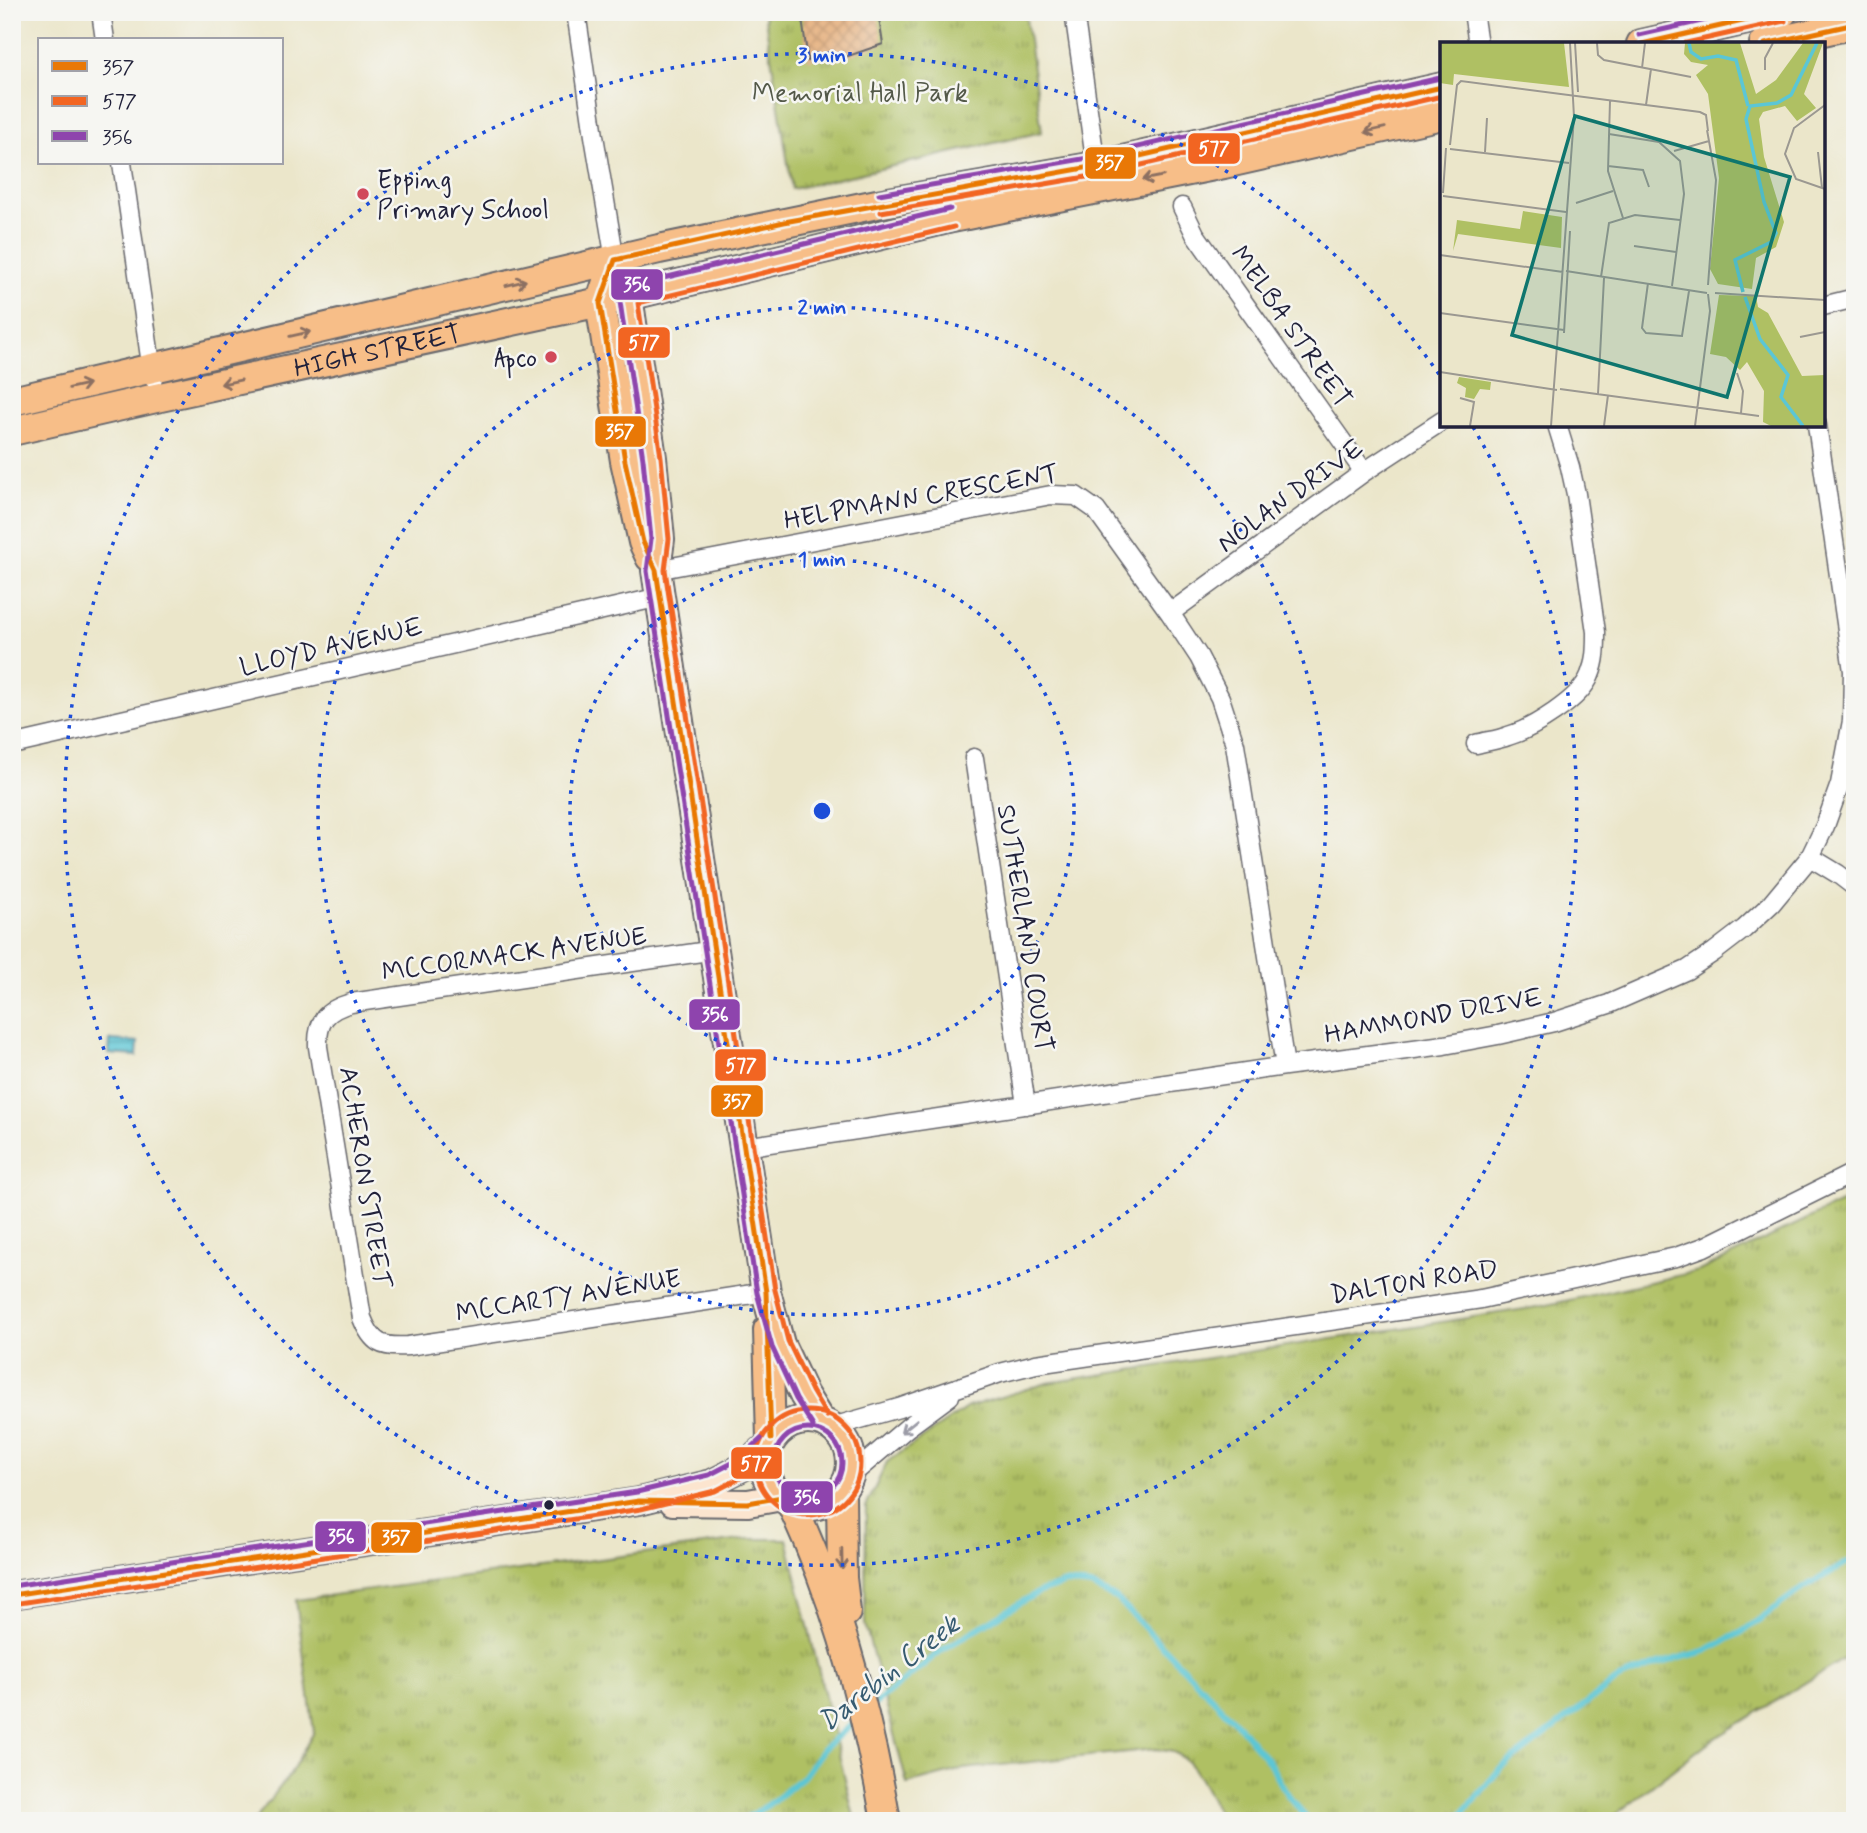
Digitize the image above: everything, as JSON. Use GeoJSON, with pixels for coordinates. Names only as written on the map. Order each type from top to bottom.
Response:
{"type":"FeatureCollection","features":[{"type":"Feature","properties":{"kind":"main road"},"geometry":{"type":"LineString","coordinates":[[1650,42],[1783,12]]}},
{"type":"Feature","properties":{"kind":"main road"},"geometry":{"type":"LineString","coordinates":[[1773,42],[1855,24]]}},
{"type":"Feature","properties":{"kind":"main road","name":"HIGH STREET"},"geometry":{"type":"LineString","coordinates":[[12,401],[784,222],[1097,166],[1440,87]]}},
{"type":"Feature","properties":{"kind":"main road","name":"HIGH STREET"},"geometry":{"type":"LineString","coordinates":[[12,431],[600,303],[952,218],[1224,164],[1440,115]]}},
{"type":"Feature","properties":{"kind":"main road"},"geometry":{"type":"LineString","coordinates":[[615,260],[628,296],[655,485],[660,539],[658,583]]}},
{"type":"Feature","properties":{"kind":"main road"},"geometry":{"type":"LineString","coordinates":[[615,260],[600,303],[625,461],[643,542],[658,583],[766,1292],[780,1344],[804,1395],[826,1424],[842,1437],[849,1450],[851,1464],[844,1484],[842,1578],[852,1663]]}},
{"type":"Feature","properties":{"kind":"main road"},"geometry":{"type":"LineString","coordinates":[[766,1292],[769,1443],[765,1460],[766,1474],[772,1487],[786,1500],[822,1579],[852,1663],[877,1765],[886,1821]]}},
{"type":"Feature","properties":{"kind":"main road"},"geometry":{"type":"LineString","coordinates":[[769,1443],[780,1429],[793,1422],[806,1419],[826,1424]]}},
{"type":"Feature","properties":{"kind":"main road"},"geometry":{"type":"LineString","coordinates":[[786,1500],[804,1506],[818,1505],[830,1500],[844,1484]]}},
{"type":"Feature","properties":{"kind":"street"},"geometry":{"type":"LineString","coordinates":[[101,12],[105,38]]}},
{"type":"Feature","properties":{"kind":"street"},"geometry":{"type":"LineString","coordinates":[[576,12],[615,260]]}},
{"type":"Feature","properties":{"kind":"street"},"geometry":{"type":"LineString","coordinates":[[1074,12],[1097,166]]}},
{"type":"Feature","properties":{"kind":"street"},"geometry":{"type":"LineString","coordinates":[[1473,12],[1478,42]]}},
{"type":"Feature","properties":{"kind":"street"},"geometry":{"type":"LineString","coordinates":[[122,164],[156,398]]}},
{"type":"Feature","properties":{"kind":"street","name":"MELBA STREET"},"geometry":{"type":"LineString","coordinates":[[1182,207],[1195,234],[1364,472]]}},
{"type":"Feature","properties":{"kind":"street"},"geometry":{"type":"LineString","coordinates":[[1825,306],[1855,298]]}},
{"type":"Feature","properties":{"kind":"street","name":"NOLAN DRIVE"},"geometry":{"type":"LineString","coordinates":[[1170,613],[1364,472],[1440,422]]}},
{"type":"Feature","properties":{"kind":"street"},"geometry":{"type":"LineString","coordinates":[[1476,744],[1510,736],[1561,707],[1578,693],[1590,677],[1596,654],[1596,632],[1576,494],[1559,427]]}},
{"type":"Feature","properties":{"kind":"street","name":"HAMMOND DRIVE"},"geometry":{"type":"LineString","coordinates":[[744,1147],[1498,1035],[1609,1004],[1687,970],[1714,953],[1772,904],[1810,858],[1840,784],[1852,721],[1853,671],[1817,427]]}},
{"type":"Feature","properties":{"kind":"street","name":"HELPMANN CRESCENT"},"geometry":{"type":"LineString","coordinates":[[658,583],[1051,495],[1076,496],[1096,510],[1170,613],[1199,657],[1220,698],[1235,744],[1284,1066]]}},
{"type":"Feature","properties":{"kind":"street","name":"LLOYD AVENUE"},"geometry":{"type":"LineString","coordinates":[[12,745],[658,583]]}},
{"type":"Feature","properties":{"kind":"street","name":"SUTHERLAND COURT"},"geometry":{"type":"LineString","coordinates":[[974,758],[1026,1105]]}},
{"type":"Feature","properties":{"kind":"street"},"geometry":{"type":"LineString","coordinates":[[1810,858],[1855,887]]}},
{"type":"Feature","properties":{"kind":"street","name":"MCCORMACK AVENUE"},"geometry":{"type":"LineString","coordinates":[[324,1017],[337,1007],[351,1003],[715,950]]}},
{"type":"Feature","properties":{"kind":"street","name":"ACHERON STREET"},"geometry":{"type":"LineString","coordinates":[[324,1017],[317,1032],[318,1047],[362,1318],[377,1343]]}},
{"type":"Feature","properties":{"kind":"street","name":"DALTON ROAD"},"geometry":{"type":"LineString","coordinates":[[826,1424],[899,1408],[1000,1373],[1036,1364],[1481,1299],[1676,1257],[1704,1247],[1855,1172]]}},
{"type":"Feature","properties":{"kind":"street","name":"MCCARTY AVENUE"},"geometry":{"type":"LineString","coordinates":[[377,1343],[393,1347],[408,1346],[766,1292]]}},
{"type":"Feature","properties":{"kind":"street","name":"DALTON ROAD"},"geometry":{"type":"LineString","coordinates":[[844,1484],[908,1427],[964,1385]]}},
{"type":"Feature","properties":{"kind":"street"},"geometry":{"type":"LineString","coordinates":[[12,1595],[639,1502],[712,1483],[743,1467],[769,1443]]}},
{"type":"Feature","properties":{"kind":"street"},"geometry":{"type":"LineString","coordinates":[[639,1502],[737,1503],[786,1500]]}},
{"type":"Feature","properties":{"kind":"green space","name":"Memorial Hall Park"},"geometry":{"type":"Polygon","coordinates":[[[764,12],[1025,12],[1042,132],[792,189],[764,12]]]}},
{"type":"Feature","properties":{"kind":"green space"},"geometry":{"type":"Polygon","coordinates":[[[1855,1196],[1855,1652],[1706,1744],[1607,1821],[1224,1821],[1189,1764],[1173,1752],[1156,1749],[963,1769],[907,1784],[865,1624],[866,1507],[887,1462],[968,1407],[1047,1383],[1538,1307],[1699,1271],[1855,1196]]]}},
{"type":"Feature","properties":{"kind":"green space"},"geometry":{"type":"Polygon","coordinates":[[[748,1539],[787,1539],[855,1821],[254,1821],[290,1774],[314,1732],[296,1600],[748,1539]]]}},
{"type":"Feature","properties":{"kind":"water"},"geometry":{"type":"Polygon","coordinates":[[[110,1040],[138,1042],[137,1056],[109,1054],[110,1040]]]}},
{"type":"Feature","properties":{"kind":"building"},"geometry":{"type":"Polygon","coordinates":[[[801,12],[878,12],[883,44],[834,61],[833,52],[808,61],[801,12]]]}},
{"type":"Feature","properties":{"kind":"waterway","name":"Darebin Creek"},"geometry":{"type":"LineString","coordinates":[[1455,1821],[1499,1770],[1617,1680],[1658,1664],[1705,1651],[1742,1632],[1797,1592],[1855,1558]]}},
{"type":"Feature","properties":{"kind":"waterway","name":"Darebin Creek"},"geometry":{"type":"LineString","coordinates":[[870,1708],[942,1650],[1035,1594],[1065,1583],[1091,1586],[1117,1599],[1238,1725],[1269,1762],[1288,1796],[1310,1821]]}},
{"type":"Feature","properties":{"kind":"waterway","name":"Darebin Creek"},"geometry":{"type":"LineString","coordinates":[[741,1821],[768,1805],[803,1777],[823,1749],[857,1720]]}},
{"type":"Feature","properties":{"kind":"transit line","name":"356"},"geometry":{"type":"LineString","coordinates":[[1639,35],[1742,12]]}},
{"type":"Feature","properties":{"kind":"transit line","name":"357"},"geometry":{"type":"LineString","coordinates":[[1651,42],[1782,12]]}},
{"type":"Feature","properties":{"kind":"transit line","name":"577"},"geometry":{"type":"LineString","coordinates":[[1691,42],[1785,21]]}},
{"type":"Feature","properties":{"kind":"transit line","name":"357"},"geometry":{"type":"LineString","coordinates":[[1774,42],[1855,24]]}},
{"type":"Feature","properties":{"kind":"transit line","name":"356"},"geometry":{"type":"LineString","coordinates":[[879,194],[1094,157],[1440,78]]}},
{"type":"Feature","properties":{"kind":"transit line","name":"357"},"geometry":{"type":"LineString","coordinates":[[771,1439],[766,1292],[656,570],[643,542],[625,461],[600,303],[615,260],[784,222],[1096,166],[1440,87]]}},
{"type":"Feature","properties":{"kind":"transit line","name":"577"},"geometry":{"type":"LineString","coordinates":[[881,212],[1098,175],[1440,96]]}},
{"type":"Feature","properties":{"kind":"transit line","name":"356"},"geometry":{"type":"LineString","coordinates":[[813,1426],[796,1399],[772,1347],[757,1293],[647,571],[651,539],[643,459],[619,295],[626,287],[950,209]]}},
{"type":"Feature","properties":{"kind":"transit line","name":"577"},"geometry":{"type":"LineString","coordinates":[[827,1416],[788,1341],[775,1290],[665,570],[669,539],[661,457],[638,303],[954,227]]}},
{"type":"Feature","properties":{"kind":"transit line","name":"577"},"geometry":{"type":"LineString","coordinates":[[808,1411],[828,1415],[845,1426],[856,1443],[860,1463],[856,1483],[845,1500],[828,1511],[808,1515],[788,1511],[771,1500],[760,1483],[756,1463],[760,1443],[771,1426],[788,1415],[808,1411]]}},
{"type":"Feature","properties":{"kind":"transit line","name":"356"},"geometry":{"type":"LineString","coordinates":[[808,1429],[821,1431],[832,1439],[840,1450],[842,1463],[840,1476],[832,1487],[821,1495],[808,1497],[795,1495],[784,1487],[776,1476],[774,1463],[776,1450],[784,1439],[795,1431],[808,1429]]}},
{"type":"Feature","properties":{"kind":"transit line","name":"356"},"geometry":{"type":"LineString","coordinates":[[12,1586],[637,1492],[709,1475],[738,1460],[761,1439]]}},
{"type":"Feature","properties":{"kind":"transit line","name":"577"},"geometry":{"type":"LineString","coordinates":[[13,1604],[641,1509],[715,1491],[748,1474],[773,1453]]}},
{"type":"Feature","properties":{"kind":"transit line","name":"357"},"geometry":{"type":"LineString","coordinates":[[12,1595],[639,1501],[748,1503],[782,1497]]}},
{"type":"Feature","properties":{"kind":"place","name":"Epping Primary School"},"geometry":{"type":"Point","coordinates":[363,194]}},
{"type":"Feature","properties":{"kind":"place","name":"Apco"},"geometry":{"type":"Point","coordinates":[551,357]}}]}
